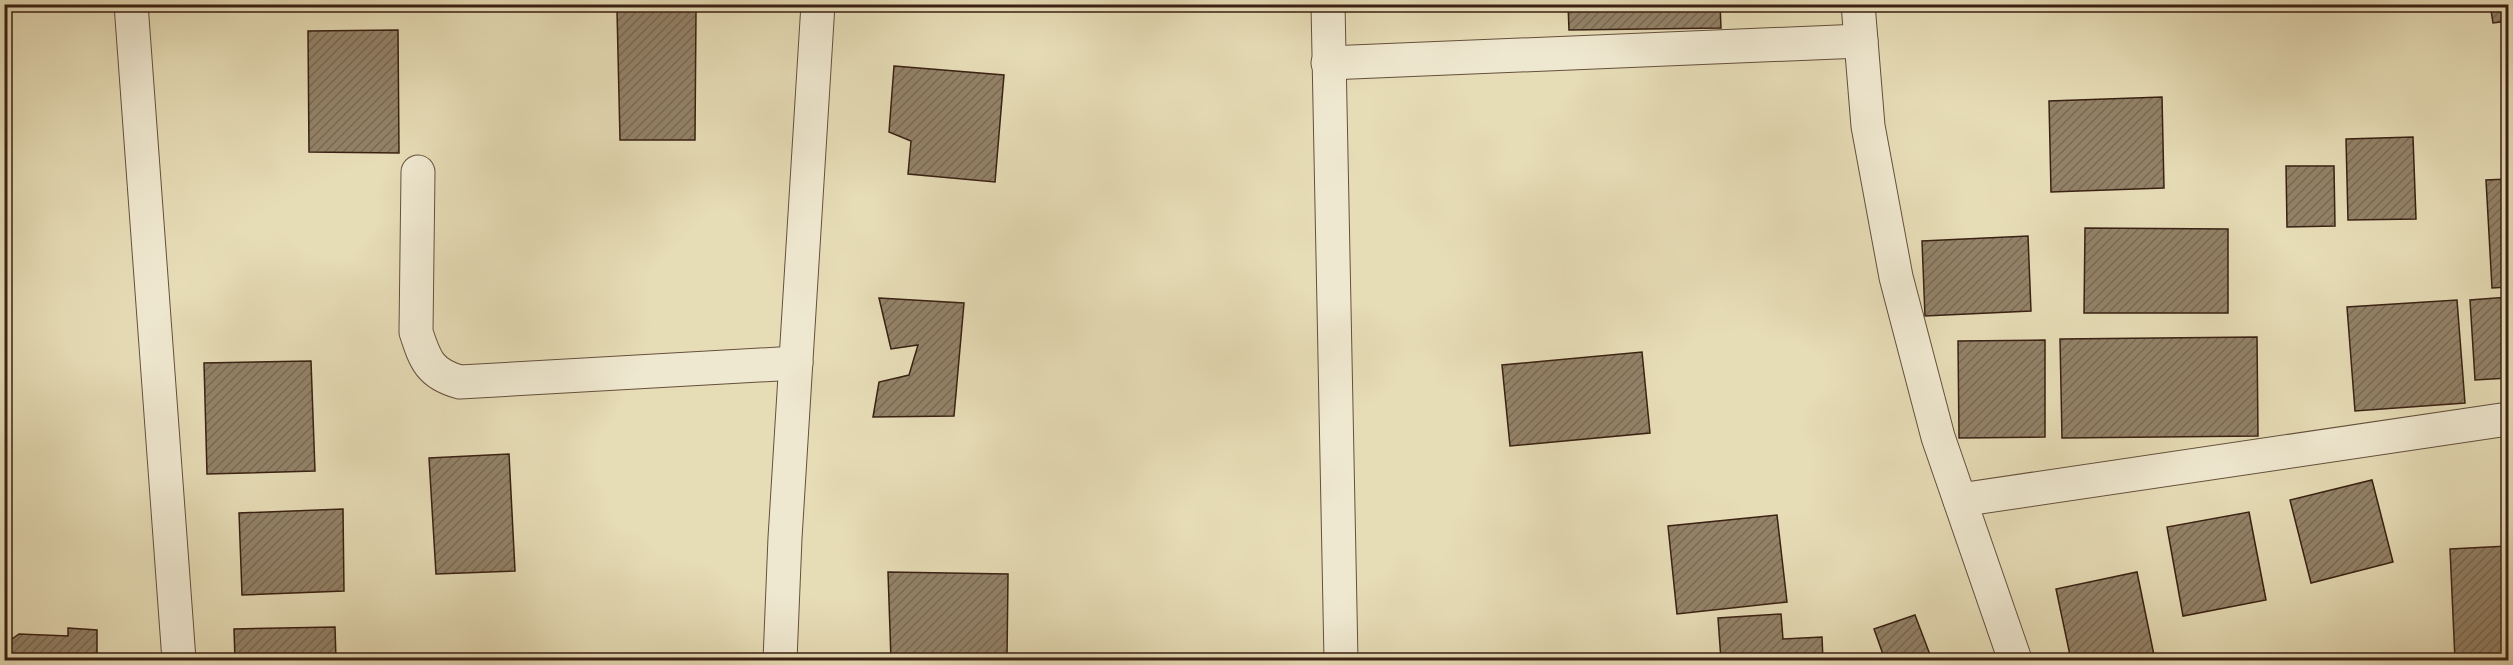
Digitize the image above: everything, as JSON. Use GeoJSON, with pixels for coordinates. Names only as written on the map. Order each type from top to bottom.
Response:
{"type":"FeatureCollection","features":[{"type":"Feature","properties":{"kind":"street"},"geometry":{"type":"LineString","coordinates":[[131,4],[179,660]]}},
{"type":"Feature","properties":{"kind":"street"},"geometry":{"type":"LineString","coordinates":[[780,660],[818,4]]}},
{"type":"Feature","properties":{"kind":"street"},"geometry":{"type":"LineString","coordinates":[[1328,4],[1341,660]]}},
{"type":"Feature","properties":{"kind":"street"},"geometry":{"type":"LineString","coordinates":[[1858,4],[1868,126],[1896,277],[1938,437],[2015,660]]}},
{"type":"Feature","properties":{"kind":"street"},"geometry":{"type":"LineString","coordinates":[[1328,63],[1861,41]]}},
{"type":"Feature","properties":{"kind":"street"},"geometry":{"type":"LineString","coordinates":[[418,172],[416,332],[431,368],[444,378],[460,382],[796,363]]}},
{"type":"Feature","properties":{"kind":"street"},"geometry":{"type":"LineString","coordinates":[[1959,500],[2508,419]]}},
{"type":"Feature","properties":{"kind":"building"},"geometry":{"type":"Polygon","coordinates":[[[1338,4],[1530,4],[1530,9],[1338,10],[1338,4]]]}},
{"type":"Feature","properties":{"kind":"building"},"geometry":{"type":"Polygon","coordinates":[[[1568,4],[1720,4],[1721,28],[1569,30],[1568,4]]]}},
{"type":"Feature","properties":{"kind":"building"},"geometry":{"type":"Polygon","coordinates":[[[2490,4],[2508,4],[2508,21],[2493,23],[2490,4]]]}},
{"type":"Feature","properties":{"kind":"building"},"geometry":{"type":"Polygon","coordinates":[[[617,10],[696,10],[695,140],[620,140],[617,10]]]}},
{"type":"Feature","properties":{"kind":"building"},"geometry":{"type":"Polygon","coordinates":[[[398,30],[399,153],[309,152],[308,31],[398,30]]]}},
{"type":"Feature","properties":{"kind":"building"},"geometry":{"type":"Polygon","coordinates":[[[894,66],[1004,75],[995,182],[908,174],[911,141],[889,132],[894,66]]]}},
{"type":"Feature","properties":{"kind":"building"},"geometry":{"type":"Polygon","coordinates":[[[2162,97],[2164,188],[2051,192],[2049,101],[2162,97]]]}},
{"type":"Feature","properties":{"kind":"building"},"geometry":{"type":"Polygon","coordinates":[[[2413,137],[2416,219],[2348,220],[2346,139],[2413,137]]]}},
{"type":"Feature","properties":{"kind":"building"},"geometry":{"type":"Polygon","coordinates":[[[2286,166],[2334,166],[2335,226],[2287,227],[2286,166]]]}},
{"type":"Feature","properties":{"kind":"building"},"geometry":{"type":"Polygon","coordinates":[[[2508,179],[2508,287],[2492,288],[2486,180],[2508,179]]]}},
{"type":"Feature","properties":{"kind":"building"},"geometry":{"type":"Polygon","coordinates":[[[2085,228],[2228,229],[2228,313],[2084,313],[2085,228]]]}},
{"type":"Feature","properties":{"kind":"building"},"geometry":{"type":"Polygon","coordinates":[[[2028,236],[2031,311],[1925,316],[1922,241],[2028,236]]]}},
{"type":"Feature","properties":{"kind":"building"},"geometry":{"type":"Polygon","coordinates":[[[2508,297],[2508,378],[2475,380],[2470,300],[2508,297]]]}},
{"type":"Feature","properties":{"kind":"building"},"geometry":{"type":"Polygon","coordinates":[[[879,298],[964,303],[954,416],[873,417],[879,382],[909,375],[918,345],[891,349],[879,298]]]}},
{"type":"Feature","properties":{"kind":"building"},"geometry":{"type":"Polygon","coordinates":[[[2457,300],[2465,403],[2355,411],[2347,307],[2457,300]]]}},
{"type":"Feature","properties":{"kind":"building"},"geometry":{"type":"Polygon","coordinates":[[[2257,337],[2258,436],[2062,438],[2060,339],[2257,337]]]}},
{"type":"Feature","properties":{"kind":"building"},"geometry":{"type":"Polygon","coordinates":[[[2045,340],[2045,437],[1959,438],[1958,341],[2045,340]]]}},
{"type":"Feature","properties":{"kind":"building"},"geometry":{"type":"Polygon","coordinates":[[[1642,352],[1650,433],[1510,446],[1502,365],[1642,352]]]}},
{"type":"Feature","properties":{"kind":"building"},"geometry":{"type":"Polygon","coordinates":[[[311,361],[315,471],[207,474],[204,363],[311,361]]]}},
{"type":"Feature","properties":{"kind":"building"},"geometry":{"type":"Polygon","coordinates":[[[509,454],[515,571],[436,574],[429,458],[509,454]]]}},
{"type":"Feature","properties":{"kind":"building"},"geometry":{"type":"Polygon","coordinates":[[[2372,480],[2393,562],[2311,583],[2290,500],[2372,480]]]}},
{"type":"Feature","properties":{"kind":"building"},"geometry":{"type":"Polygon","coordinates":[[[343,509],[344,591],[242,595],[239,513],[343,509]]]}},
{"type":"Feature","properties":{"kind":"building"},"geometry":{"type":"Polygon","coordinates":[[[2249,512],[2266,600],[2183,616],[2167,527],[2249,512]]]}},
{"type":"Feature","properties":{"kind":"building"},"geometry":{"type":"Polygon","coordinates":[[[1777,515],[1787,602],[1677,614],[1668,526],[1777,515]]]}},
{"type":"Feature","properties":{"kind":"building"},"geometry":{"type":"Polygon","coordinates":[[[2508,546],[2508,660],[2455,660],[2450,549],[2508,546]]]}},
{"type":"Feature","properties":{"kind":"building"},"geometry":{"type":"Polygon","coordinates":[[[888,572],[1008,574],[1007,660],[891,660],[888,572]]]}},
{"type":"Feature","properties":{"kind":"building"},"geometry":{"type":"Polygon","coordinates":[[[2137,572],[2155,660],[2071,660],[2056,589],[2137,572]]]}},
{"type":"Feature","properties":{"kind":"building"},"geometry":{"type":"Polygon","coordinates":[[[1781,614],[1783,639],[1822,637],[1823,660],[1721,660],[1718,618],[1781,614]]]}},
{"type":"Feature","properties":{"kind":"building"},"geometry":{"type":"Polygon","coordinates":[[[1915,615],[1932,660],[1885,660],[1874,629],[1915,615]]]}},
{"type":"Feature","properties":{"kind":"building"},"geometry":{"type":"Polygon","coordinates":[[[335,627],[336,660],[235,660],[234,629],[335,627]]]}},
{"type":"Feature","properties":{"kind":"building"},"geometry":{"type":"Polygon","coordinates":[[[68,628],[97,630],[97,660],[10,660],[8,645],[19,634],[68,636],[68,628]]]}}]}
